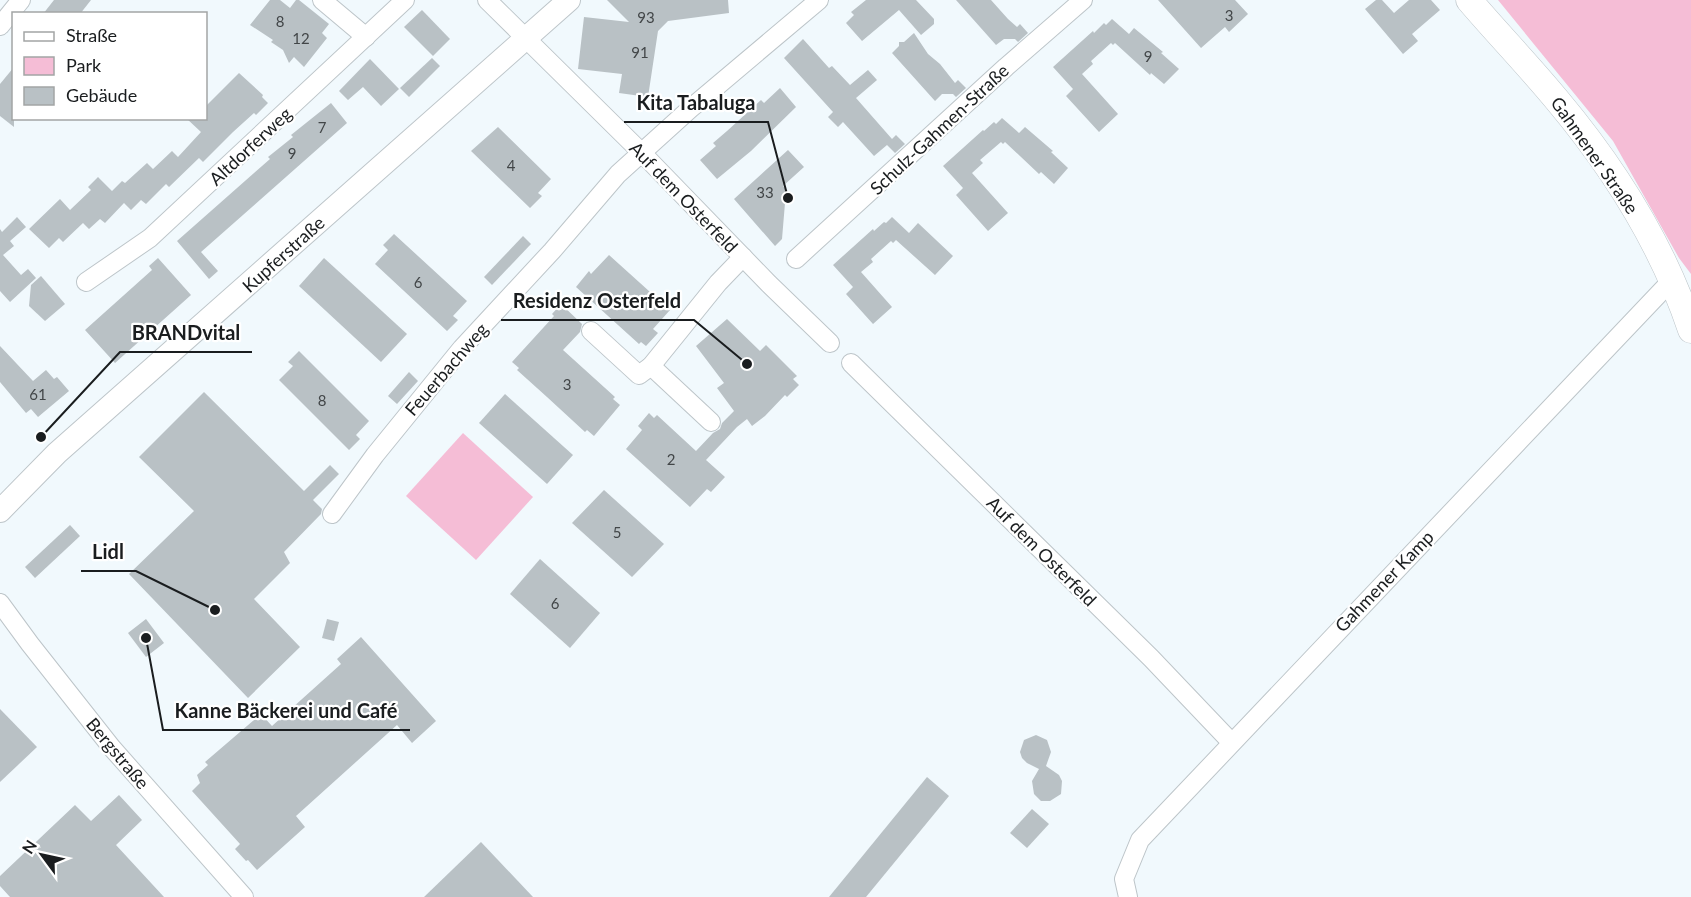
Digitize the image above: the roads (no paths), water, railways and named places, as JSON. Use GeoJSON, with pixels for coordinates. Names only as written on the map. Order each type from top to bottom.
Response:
{"type":"FeatureCollection","features":[{"type":"Feature","properties":{"kind":"main road","name":"Gahmener Straße"},"geometry":{"type":"LineString","coordinates":[[1470,0],[1558,101],[1626,193],[1672,280],[1691,330]]}},
{"type":"Feature","properties":{"kind":"street"},"geometry":{"type":"LineString","coordinates":[[0,26],[21,0]]}},
{"type":"Feature","properties":{"kind":"street"},"geometry":{"type":"LineString","coordinates":[[322,0],[366,37]]}},
{"type":"Feature","properties":{"kind":"street","name":"Altdorferweg"},"geometry":{"type":"LineString","coordinates":[[86,282],[150,238],[405,0]]}},
{"type":"Feature","properties":{"kind":"street","name":"Auf dem Osterfeld"},"geometry":{"type":"LineString","coordinates":[[487,0],[830,343]]}},
{"type":"Feature","properties":{"kind":"street","name":"Kupferstraße"},"geometry":{"type":"LineString","coordinates":[[0,511],[57,453],[569,0]]}},
{"type":"Feature","properties":{"kind":"street"},"geometry":{"type":"LineString","coordinates":[[643,154],[691,108],[819,0]]}},
{"type":"Feature","properties":{"kind":"street","name":"Schulz-Gahmen-Straße"},"geometry":{"type":"LineString","coordinates":[[796,259],[1006,67],[1083,0]]}},
{"type":"Feature","properties":{"kind":"street","name":"Feuerbachweg"},"geometry":{"type":"LineString","coordinates":[[332,514],[375,455],[462,348],[552,251],[618,174],[643,154]]}},
{"type":"Feature","properties":{"kind":"street"},"geometry":{"type":"LineString","coordinates":[[591,331],[639,375],[651,366],[718,283],[743,257]]}},
{"type":"Feature","properties":{"kind":"street","name":"Gahmener Kamp"},"geometry":{"type":"LineString","coordinates":[[1128,897],[1124,879],[1140,840],[1672,280]]}},
{"type":"Feature","properties":{"kind":"street","name":"Auf dem Osterfeld"},"geometry":{"type":"LineString","coordinates":[[851,363],[1151,658],[1231,742]]}},
{"type":"Feature","properties":{"kind":"street"},"geometry":{"type":"LineString","coordinates":[[651,366],[711,422]]}},
{"type":"Feature","properties":{"kind":"street","name":"Bergstraße"},"geometry":{"type":"LineString","coordinates":[[0,603],[112,748],[244,897]]}},
{"type":"Feature","properties":{"kind":"place","name":"Kita Tabaluga"},"geometry":{"type":"Point","coordinates":[788,198]}},
{"type":"Feature","properties":{"kind":"place","name":"Residenz Osterfeld"},"geometry":{"type":"Point","coordinates":[747,364]}},
{"type":"Feature","properties":{"kind":"place","name":"BRANDvital"},"geometry":{"type":"Point","coordinates":[41,437]}},
{"type":"Feature","properties":{"kind":"place","name":"Lidl"},"geometry":{"type":"Point","coordinates":[215,610]}},
{"type":"Feature","properties":{"kind":"place","name":"Kanne Bäckerei und Café"},"geometry":{"type":"Point","coordinates":[146,638]}}]}
